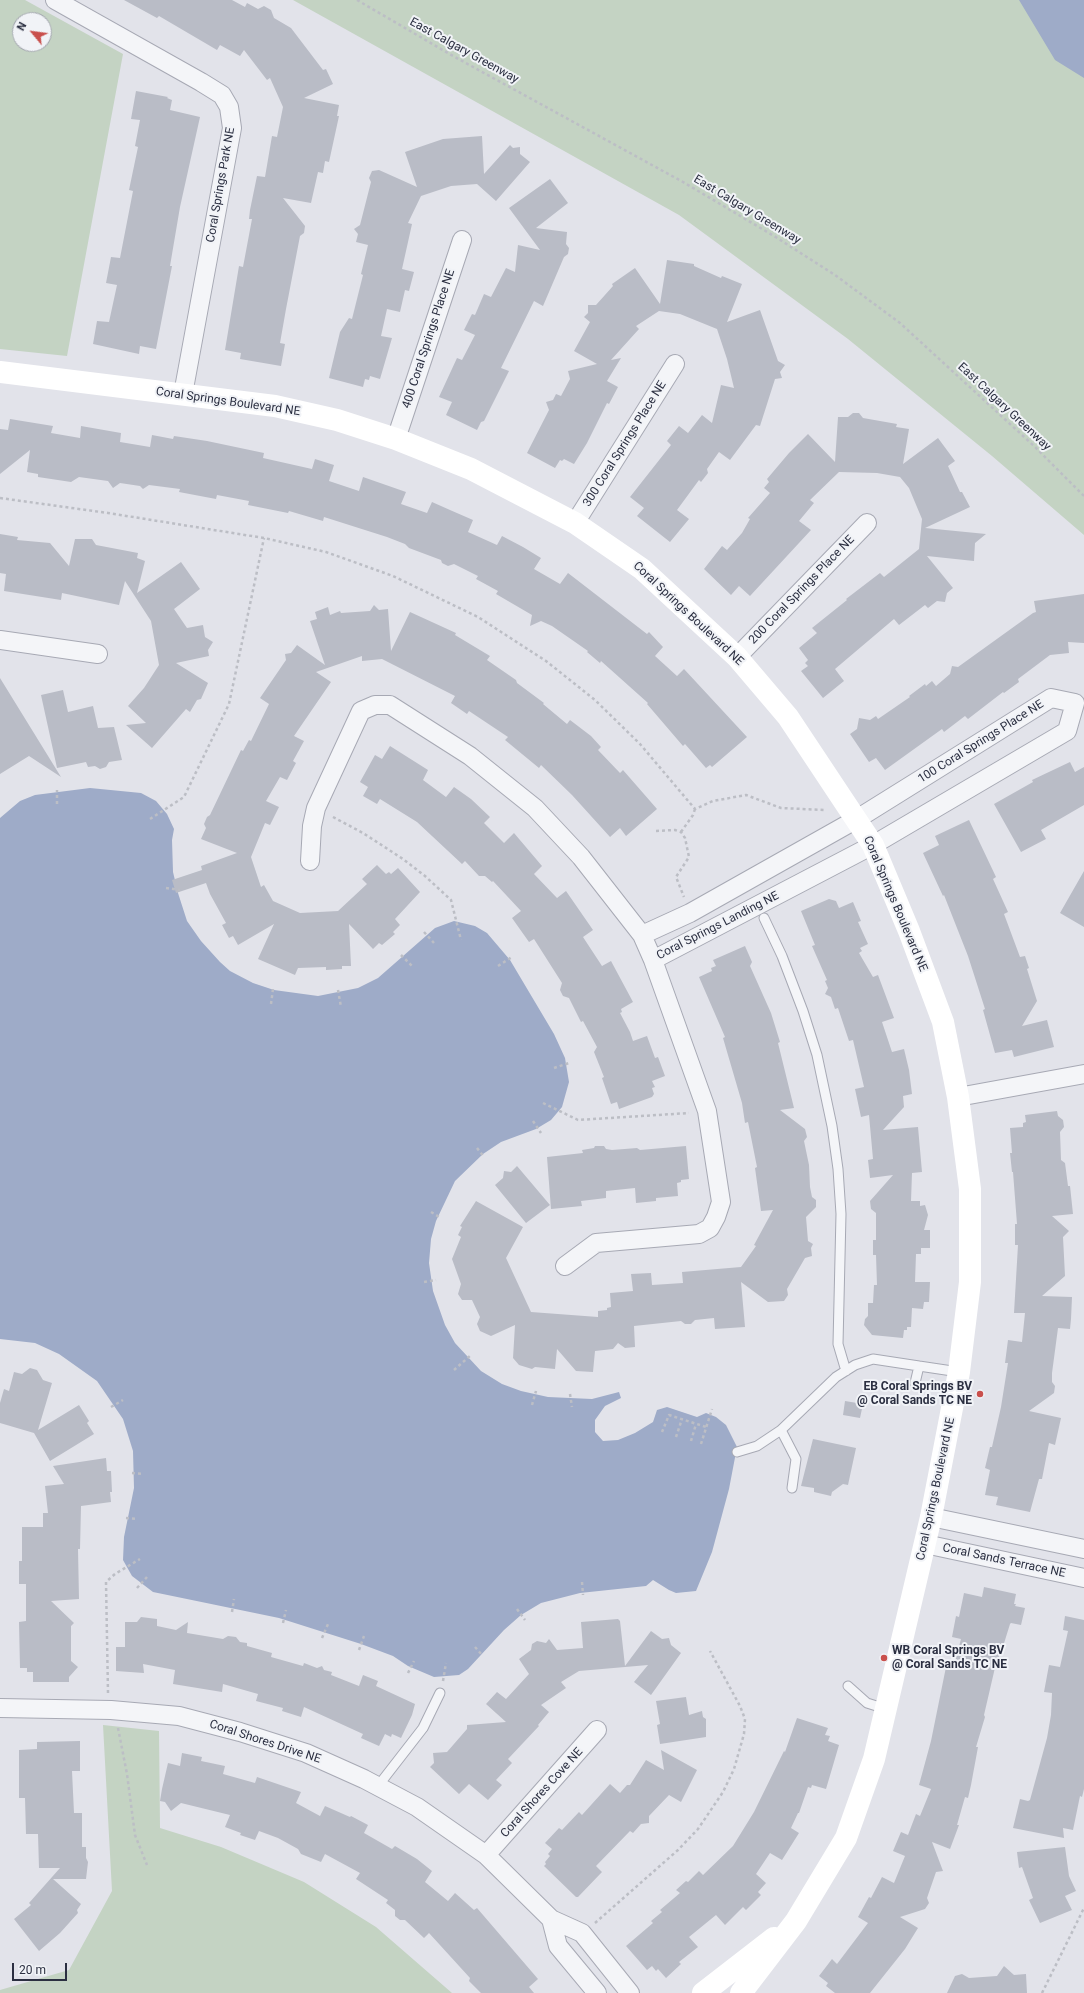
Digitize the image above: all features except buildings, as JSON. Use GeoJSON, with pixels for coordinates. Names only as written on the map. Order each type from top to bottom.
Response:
{"type":"FeatureCollection","features":[{"type":"Feature","properties":{"kind":"street","name":"Coral Springs Park NE"},"geometry":{"type":"LineString","coordinates":[[56,0],[201,82],[222,96],[229,107],[232,128],[183,394]]}},
{"type":"Feature","properties":{"kind":"street","name":"400 Coral Springs Place NE"},"geometry":{"type":"LineString","coordinates":[[396,439],[462,240]]}},
{"type":"Feature","properties":{"kind":"street","name":"300 Coral Springs Place NE"},"geometry":{"type":"LineString","coordinates":[[575,523],[675,364]]}},
{"type":"Feature","properties":{"kind":"street","name":"Coral Springs Boulevard NE"},"geometry":{"type":"LineString","coordinates":[[0,372],[276,406],[337,420],[396,439],[471,469],[575,523],[642,569],[737,657],[788,718],[873,845],[910,931],[942,1022],[958,1097],[970,1189],[970,1282],[959,1372],[931,1517],[874,1759],[846,1838],[796,1921],[741,1993]]}},
{"type":"Feature","properties":{"kind":"street","name":"200 Coral Springs Place NE"},"geometry":{"type":"LineString","coordinates":[[737,657],[867,523]]}},
{"type":"Feature","properties":{"kind":"street"},"geometry":{"type":"LineString","coordinates":[[0,640],[98,654]]}},
{"type":"Feature","properties":{"kind":"street","name":"100 Coral Springs Place NE"},"geometry":{"type":"LineString","coordinates":[[857,819],[1051,698],[1075,703],[1067,731],[873,845]]}},
{"type":"Feature","properties":{"kind":"street"},"geometry":{"type":"LineString","coordinates":[[310,861],[312,826],[316,808],[361,711],[374,705],[390,705],[470,756],[535,808],[581,857],[642,935]]}},
{"type":"Feature","properties":{"kind":"street","name":"Coral Springs Landing NE"},"geometry":{"type":"LineString","coordinates":[[857,819],[690,913],[642,935],[653,960],[873,845]]}},
{"type":"Feature","properties":{"kind":"street"},"geometry":{"type":"LineString","coordinates":[[564,1266],[596,1243],[699,1234],[710,1228],[716,1217],[721,1202],[707,1111],[653,960]]}},
{"type":"Feature","properties":{"kind":"street"},"geometry":{"type":"LineString","coordinates":[[958,1097],[1084,1074]]}},
{"type":"Feature","properties":{"kind":"street"},"geometry":{"type":"LineString","coordinates":[[931,1517],[1084,1549]]}},
{"type":"Feature","properties":{"kind":"street","name":"Coral Sands Terrace NE"},"geometry":{"type":"LineString","coordinates":[[925,1544],[1084,1578]]}},
{"type":"Feature","properties":{"kind":"street","name":"Coral Shores Drive NE"},"geometry":{"type":"LineString","coordinates":[[0,1708],[111,1710],[179,1716],[240,1732],[306,1753],[378,1786],[417,1807],[486,1855],[551,1919],[582,1933],[630,1993]]}},
{"type":"Feature","properties":{"kind":"street","name":"Coral Shores Cove NE"},"geometry":{"type":"LineString","coordinates":[[486,1855],[597,1730]]}},
{"type":"Feature","properties":{"kind":"street"},"geometry":{"type":"LineString","coordinates":[[551,1919],[558,1946],[597,1993]]}},
{"type":"Feature","properties":{"kind":"street","name":"Coral Springs Boulevard NE"},"geometry":{"type":"LineString","coordinates":[[703,1993],[796,1921]]}},
{"type":"Feature","properties":{"kind":"lane"},"geometry":{"type":"LineString","coordinates":[[764,918],[782,956],[803,1011],[817,1055],[832,1126],[838,1169],[841,1214],[838,1344],[846,1370]]}},
{"type":"Feature","properties":{"kind":"lane"},"geometry":{"type":"LineString","coordinates":[[737,1452],[757,1446],[781,1430],[836,1377],[854,1365],[873,1359],[959,1372]]}},
{"type":"Feature","properties":{"kind":"lane"},"geometry":{"type":"LineString","coordinates":[[915,1383],[919,1366]]}},
{"type":"Feature","properties":{"kind":"lane"},"geometry":{"type":"LineString","coordinates":[[781,1430],[796,1459],[792,1488]]}},
{"type":"Feature","properties":{"kind":"lane"},"geometry":{"type":"LineString","coordinates":[[848,1686],[867,1703],[886,1709]]}},
{"type":"Feature","properties":{"kind":"lane"},"geometry":{"type":"LineString","coordinates":[[378,1786],[423,1728],[440,1693]]}},
{"type":"Feature","properties":{"kind":"path","name":"East Calgary Greenway"},"geometry":{"type":"LineString","coordinates":[[357,0],[453,56],[683,182],[774,236],[835,276],[905,329],[1034,446],[1084,496]]}},
{"type":"Feature","properties":{"kind":"path"},"geometry":{"type":"LineString","coordinates":[[0,498],[264,538],[326,552],[393,576],[460,608],[515,640],[546,661],[595,700],[640,744],[695,808]]}},
{"type":"Feature","properties":{"kind":"path"},"geometry":{"type":"LineString","coordinates":[[150,819],[184,797],[229,704],[264,538]]}},
{"type":"Feature","properties":{"kind":"path"},"geometry":{"type":"LineString","coordinates":[[57,790],[57,804]]}},
{"type":"Feature","properties":{"kind":"path"},"geometry":{"type":"LineString","coordinates":[[695,808],[713,801],[746,795],[781,808],[824,810]]}},
{"type":"Feature","properties":{"kind":"path"},"geometry":{"type":"LineString","coordinates":[[681,832],[693,815],[695,808]]}},
{"type":"Feature","properties":{"kind":"path"},"geometry":{"type":"LineString","coordinates":[[333,817],[363,833],[403,859],[425,876],[451,900],[461,940]]}},
{"type":"Feature","properties":{"kind":"path"},"geometry":{"type":"LineString","coordinates":[[656,831],[668,829],[681,832],[685,838],[689,856],[676,877],[686,904]]}},
{"type":"Feature","properties":{"kind":"path"},"geometry":{"type":"LineString","coordinates":[[166,888],[180,890]]}},
{"type":"Feature","properties":{"kind":"path"},"geometry":{"type":"LineString","coordinates":[[424,932],[434,943]]}},
{"type":"Feature","properties":{"kind":"path"},"geometry":{"type":"LineString","coordinates":[[401,955],[412,966]]}},
{"type":"Feature","properties":{"kind":"path"},"geometry":{"type":"LineString","coordinates":[[498,966],[512,957]]}},
{"type":"Feature","properties":{"kind":"path"},"geometry":{"type":"LineString","coordinates":[[271,1004],[273,988]]}},
{"type":"Feature","properties":{"kind":"path"},"geometry":{"type":"LineString","coordinates":[[338,990],[341,1007]]}},
{"type":"Feature","properties":{"kind":"path"},"geometry":{"type":"LineString","coordinates":[[554,1068],[569,1063]]}},
{"type":"Feature","properties":{"kind":"path"},"geometry":{"type":"LineString","coordinates":[[543,1103],[578,1120],[692,1112]]}},
{"type":"Feature","properties":{"kind":"path"},"geometry":{"type":"LineString","coordinates":[[533,1120],[541,1133]]}},
{"type":"Feature","properties":{"kind":"path"},"geometry":{"type":"LineString","coordinates":[[477,1148],[484,1157]]}},
{"type":"Feature","properties":{"kind":"path"},"geometry":{"type":"LineString","coordinates":[[431,1212],[441,1218]]}},
{"type":"Feature","properties":{"kind":"path"},"geometry":{"type":"LineString","coordinates":[[424,1282],[436,1280]]}},
{"type":"Feature","properties":{"kind":"path"},"geometry":{"type":"LineString","coordinates":[[454,1370],[471,1355]]}},
{"type":"Feature","properties":{"kind":"path"},"geometry":{"type":"LineString","coordinates":[[532,1405],[536,1391]]}},
{"type":"Feature","properties":{"kind":"path"},"geometry":{"type":"LineString","coordinates":[[570,1394],[572,1407]]}},
{"type":"Feature","properties":{"kind":"path"},"geometry":{"type":"LineString","coordinates":[[111,1407],[123,1400]]}},
{"type":"Feature","properties":{"kind":"path"},"geometry":{"type":"LineString","coordinates":[[701,1444],[712,1409]]}},
{"type":"Feature","properties":{"kind":"path"},"geometry":{"type":"LineString","coordinates":[[662,1432],[669,1415],[706,1427]]}},
{"type":"Feature","properties":{"kind":"path"},"geometry":{"type":"LineString","coordinates":[[676,1437],[682,1419]]}},
{"type":"Feature","properties":{"kind":"path"},"geometry":{"type":"LineString","coordinates":[[690,1442],[696,1424]]}},
{"type":"Feature","properties":{"kind":"path"},"geometry":{"type":"LineString","coordinates":[[132,1473],[143,1474]]}},
{"type":"Feature","properties":{"kind":"path"},"geometry":{"type":"LineString","coordinates":[[126,1518],[137,1519]]}},
{"type":"Feature","properties":{"kind":"path"},"geometry":{"type":"LineString","coordinates":[[114,1574],[140,1559]]}},
{"type":"Feature","properties":{"kind":"path"},"geometry":{"type":"LineString","coordinates":[[137,1588],[147,1576]]}},
{"type":"Feature","properties":{"kind":"path"},"geometry":{"type":"LineString","coordinates":[[582,1582],[583,1595]]}},
{"type":"Feature","properties":{"kind":"path"},"geometry":{"type":"LineString","coordinates":[[232,1612],[234,1599]]}},
{"type":"Feature","properties":{"kind":"path"},"geometry":{"type":"LineString","coordinates":[[517,1609],[525,1620]]}},
{"type":"Feature","properties":{"kind":"path"},"geometry":{"type":"LineString","coordinates":[[282,1623],[286,1610]]}},
{"type":"Feature","properties":{"kind":"path"},"geometry":{"type":"LineString","coordinates":[[322,1638],[328,1624]]}},
{"type":"Feature","properties":{"kind":"path"},"geometry":{"type":"LineString","coordinates":[[359,1650],[364,1636]]}},
{"type":"Feature","properties":{"kind":"path"},"geometry":{"type":"LineString","coordinates":[[475,1646],[483,1656]]}},
{"type":"Feature","properties":{"kind":"path"},"geometry":{"type":"LineString","coordinates":[[582,1933],[678,1850],[698,1829],[723,1792],[734,1769],[744,1734],[745,1719],[740,1706],[710,1651]]}},
{"type":"Feature","properties":{"kind":"path"},"geometry":{"type":"LineString","coordinates":[[408,1673],[414,1661]]}},
{"type":"Feature","properties":{"kind":"path"},"geometry":{"type":"LineString","coordinates":[[440,1693],[446,1662]]}},
{"type":"Feature","properties":{"kind":"path"},"geometry":{"type":"LineString","coordinates":[[1042,1993],[1084,1908]]}},
{"type":"Feature","properties":{"kind":"green space"},"geometry":{"type":"Polygon","coordinates":[[[0,0],[25,0],[47,12],[12,12],[12,52],[52,52],[52,15],[123,54],[67,356],[0,349],[0,0]]]}},
{"type":"Feature","properties":{"kind":"green space"},"geometry":{"type":"Polygon","coordinates":[[[293,0],[1084,0],[1084,535],[992,456],[848,339],[679,215],[293,0]]]}},
{"type":"Feature","properties":{"kind":"green space"},"geometry":{"type":"Polygon","coordinates":[[[103,1725],[159,1731],[160,1828],[221,1847],[304,1882],[376,1927],[452,1993],[0,1993],[0,1990],[69,1970],[112,1891],[103,1725]]]}},
{"type":"Feature","properties":{"kind":"water"},"geometry":{"type":"Polygon","coordinates":[[[1019,0],[1084,0],[1084,78],[1055,60],[1019,0]]]}},
{"type":"Feature","properties":{"kind":"water"},"geometry":{"type":"Polygon","coordinates":[[[90,788],[141,793],[156,801],[167,814],[174,829],[172,840],[173,872],[187,921],[201,941],[220,962],[230,971],[253,983],[274,990],[318,996],[358,988],[378,978],[435,928],[454,921],[475,926],[487,933],[510,960],[554,1034],[565,1058],[569,1082],[562,1107],[551,1120],[536,1129],[501,1142],[483,1154],[455,1181],[436,1221],[431,1239],[429,1263],[433,1291],[445,1325],[455,1343],[481,1371],[502,1384],[521,1391],[548,1397],[592,1399],[619,1392],[621,1398],[605,1406],[595,1420],[595,1432],[603,1441],[618,1440],[635,1433],[653,1422],[657,1410],[667,1407],[697,1417],[706,1413],[716,1417],[726,1425],[737,1447],[729,1489],[712,1552],[696,1591],[676,1593],[653,1580],[646,1586],[580,1593],[541,1603],[521,1615],[504,1630],[468,1669],[459,1675],[434,1677],[408,1666],[393,1656],[361,1644],[279,1618],[153,1592],[132,1576],[123,1560],[124,1537],[134,1488],[133,1451],[123,1419],[97,1381],[59,1354],[35,1343],[0,1339],[0,818],[20,801],[35,795],[90,788]]]}},
{"type":"Feature","properties":{"kind":"place","name":"EB Coral Springs BV @ Coral Sands TC NE"},"geometry":{"type":"Point","coordinates":[980,1394]}},
{"type":"Feature","properties":{"kind":"place","name":"WB Coral Springs BV @ Coral Sands TC NE"},"geometry":{"type":"Point","coordinates":[884,1658]}}]}
